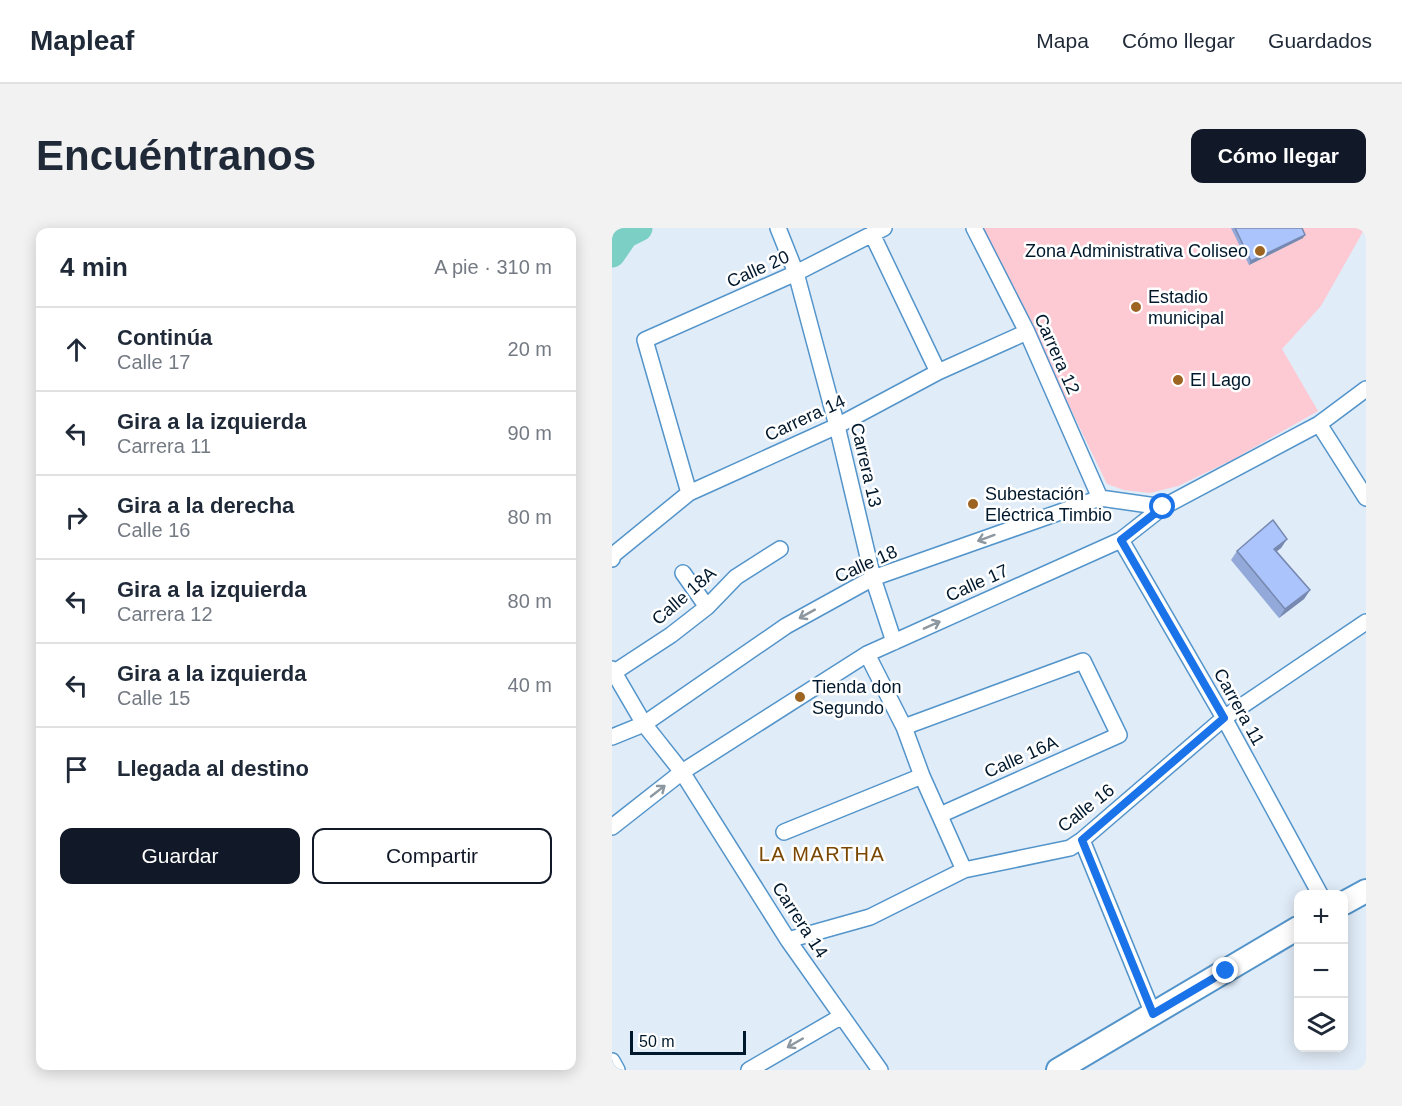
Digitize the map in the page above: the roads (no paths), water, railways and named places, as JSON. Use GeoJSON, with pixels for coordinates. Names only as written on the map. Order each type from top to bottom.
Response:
{"type":"FeatureCollection","features":[{"type":"Feature","properties":{"kind":"main road"},"geometry":{"type":"LineString","coordinates":[[1348,901],[1366,891]]}},
{"type":"Feature","properties":{"kind":"main road"},"geometry":{"type":"LineString","coordinates":[[1058,1070],[1294,931]]}},
{"type":"Feature","properties":{"kind":"street","name":"Carrera 13"},"geometry":{"type":"LineString","coordinates":[[778,228],[796,273],[837,426],[873,578],[894,642]]}},
{"type":"Feature","properties":{"kind":"street","name":"Carrera 12"},"geometry":{"type":"LineString","coordinates":[[974,228],[1028,332],[1100,498]]}},
{"type":"Feature","properties":{"kind":"street","name":"Calle 20"},"geometry":{"type":"LineString","coordinates":[[689,493],[645,340],[796,273],[878,231]]}},
{"type":"Feature","properties":{"kind":"street"},"geometry":{"type":"LineString","coordinates":[[878,231],[938,372]]}},
{"type":"Feature","properties":{"kind":"street","name":"Carrera 14"},"geometry":{"type":"LineString","coordinates":[[612,559],[613,555],[689,493],[837,426],[938,372],[1028,332]]}},
{"type":"Feature","properties":{"kind":"street","name":"Calle 17"},"geometry":{"type":"LineString","coordinates":[[612,827],[682,772],[867,654],[1121,540],[1163,507],[1319,424],[1366,389]]}},
{"type":"Feature","properties":{"kind":"street"},"geometry":{"type":"LineString","coordinates":[[1319,424],[1366,498]]}},
{"type":"Feature","properties":{"kind":"street","name":"Calle 18"},"geometry":{"type":"LineString","coordinates":[[612,737],[644,724],[786,626],[873,578],[1100,498],[1163,507]]}},
{"type":"Feature","properties":{"kind":"street","name":"Carrera 11"},"geometry":{"type":"LineString","coordinates":[[1121,540],[1224,718],[1318,890]]}},
{"type":"Feature","properties":{"kind":"street","name":"Calle 18A"},"geometry":{"type":"LineString","coordinates":[[613,671],[671,635],[706,607],[736,577],[780,549]]}},
{"type":"Feature","properties":{"kind":"street"},"geometry":{"type":"LineString","coordinates":[[683,573],[706,607]]}},
{"type":"Feature","properties":{"kind":"street","name":"Calle 16"},"geometry":{"type":"LineString","coordinates":[[788,940],[870,918],[964,870],[1070,848],[1224,718],[1366,622]]}},
{"type":"Feature","properties":{"kind":"street"},"geometry":{"type":"LineString","coordinates":[[867,654],[904,727],[922,776],[964,870]]}},
{"type":"Feature","properties":{"kind":"street","name":"Calle 16A"},"geometry":{"type":"LineString","coordinates":[[904,727],[1083,661],[1119,735],[940,815]]}},
{"type":"Feature","properties":{"kind":"street","name":"Carrera 14"},"geometry":{"type":"LineString","coordinates":[[613,671],[644,724],[682,772],[788,940],[880,1070]]}},
{"type":"Feature","properties":{"kind":"street"},"geometry":{"type":"LineString","coordinates":[[784,832],[922,776]]}},
{"type":"Feature","properties":{"kind":"street"},"geometry":{"type":"LineString","coordinates":[[1082,840],[1153,1014]]}},
{"type":"Feature","properties":{"kind":"street"},"geometry":{"type":"LineString","coordinates":[[749,1070],[842,1016]]}},
{"type":"Feature","properties":{"kind":"street"},"geometry":{"type":"LineString","coordinates":[[612,1061],[617,1070]]}},
{"type":"Feature","properties":{"kind":"waterway"},"geometry":{"type":"LineString","coordinates":[[612,254],[625,235],[639,228]]}},
{"type":"Feature","properties":{"kind":"place","name":"Zona Administrativa Coliseo"},"geometry":{"type":"Point","coordinates":[1260,251]}},
{"type":"Feature","properties":{"kind":"place","name":"Estadio municipal"},"geometry":{"type":"Point","coordinates":[1136,307]}},
{"type":"Feature","properties":{"kind":"place","name":"El Lago"},"geometry":{"type":"Point","coordinates":[1178,380]}},
{"type":"Feature","properties":{"kind":"place","name":"Subestación Eléctrica Timbio"},"geometry":{"type":"Point","coordinates":[973,504]}},
{"type":"Feature","properties":{"kind":"place","name":"Tienda don Segundo"},"geometry":{"type":"Point","coordinates":[800,697]}},
{"type":"Feature","properties":{"kind":"district","name":"LA MARTHA"},"geometry":{"type":"Point","coordinates":[822,854]}}]}
